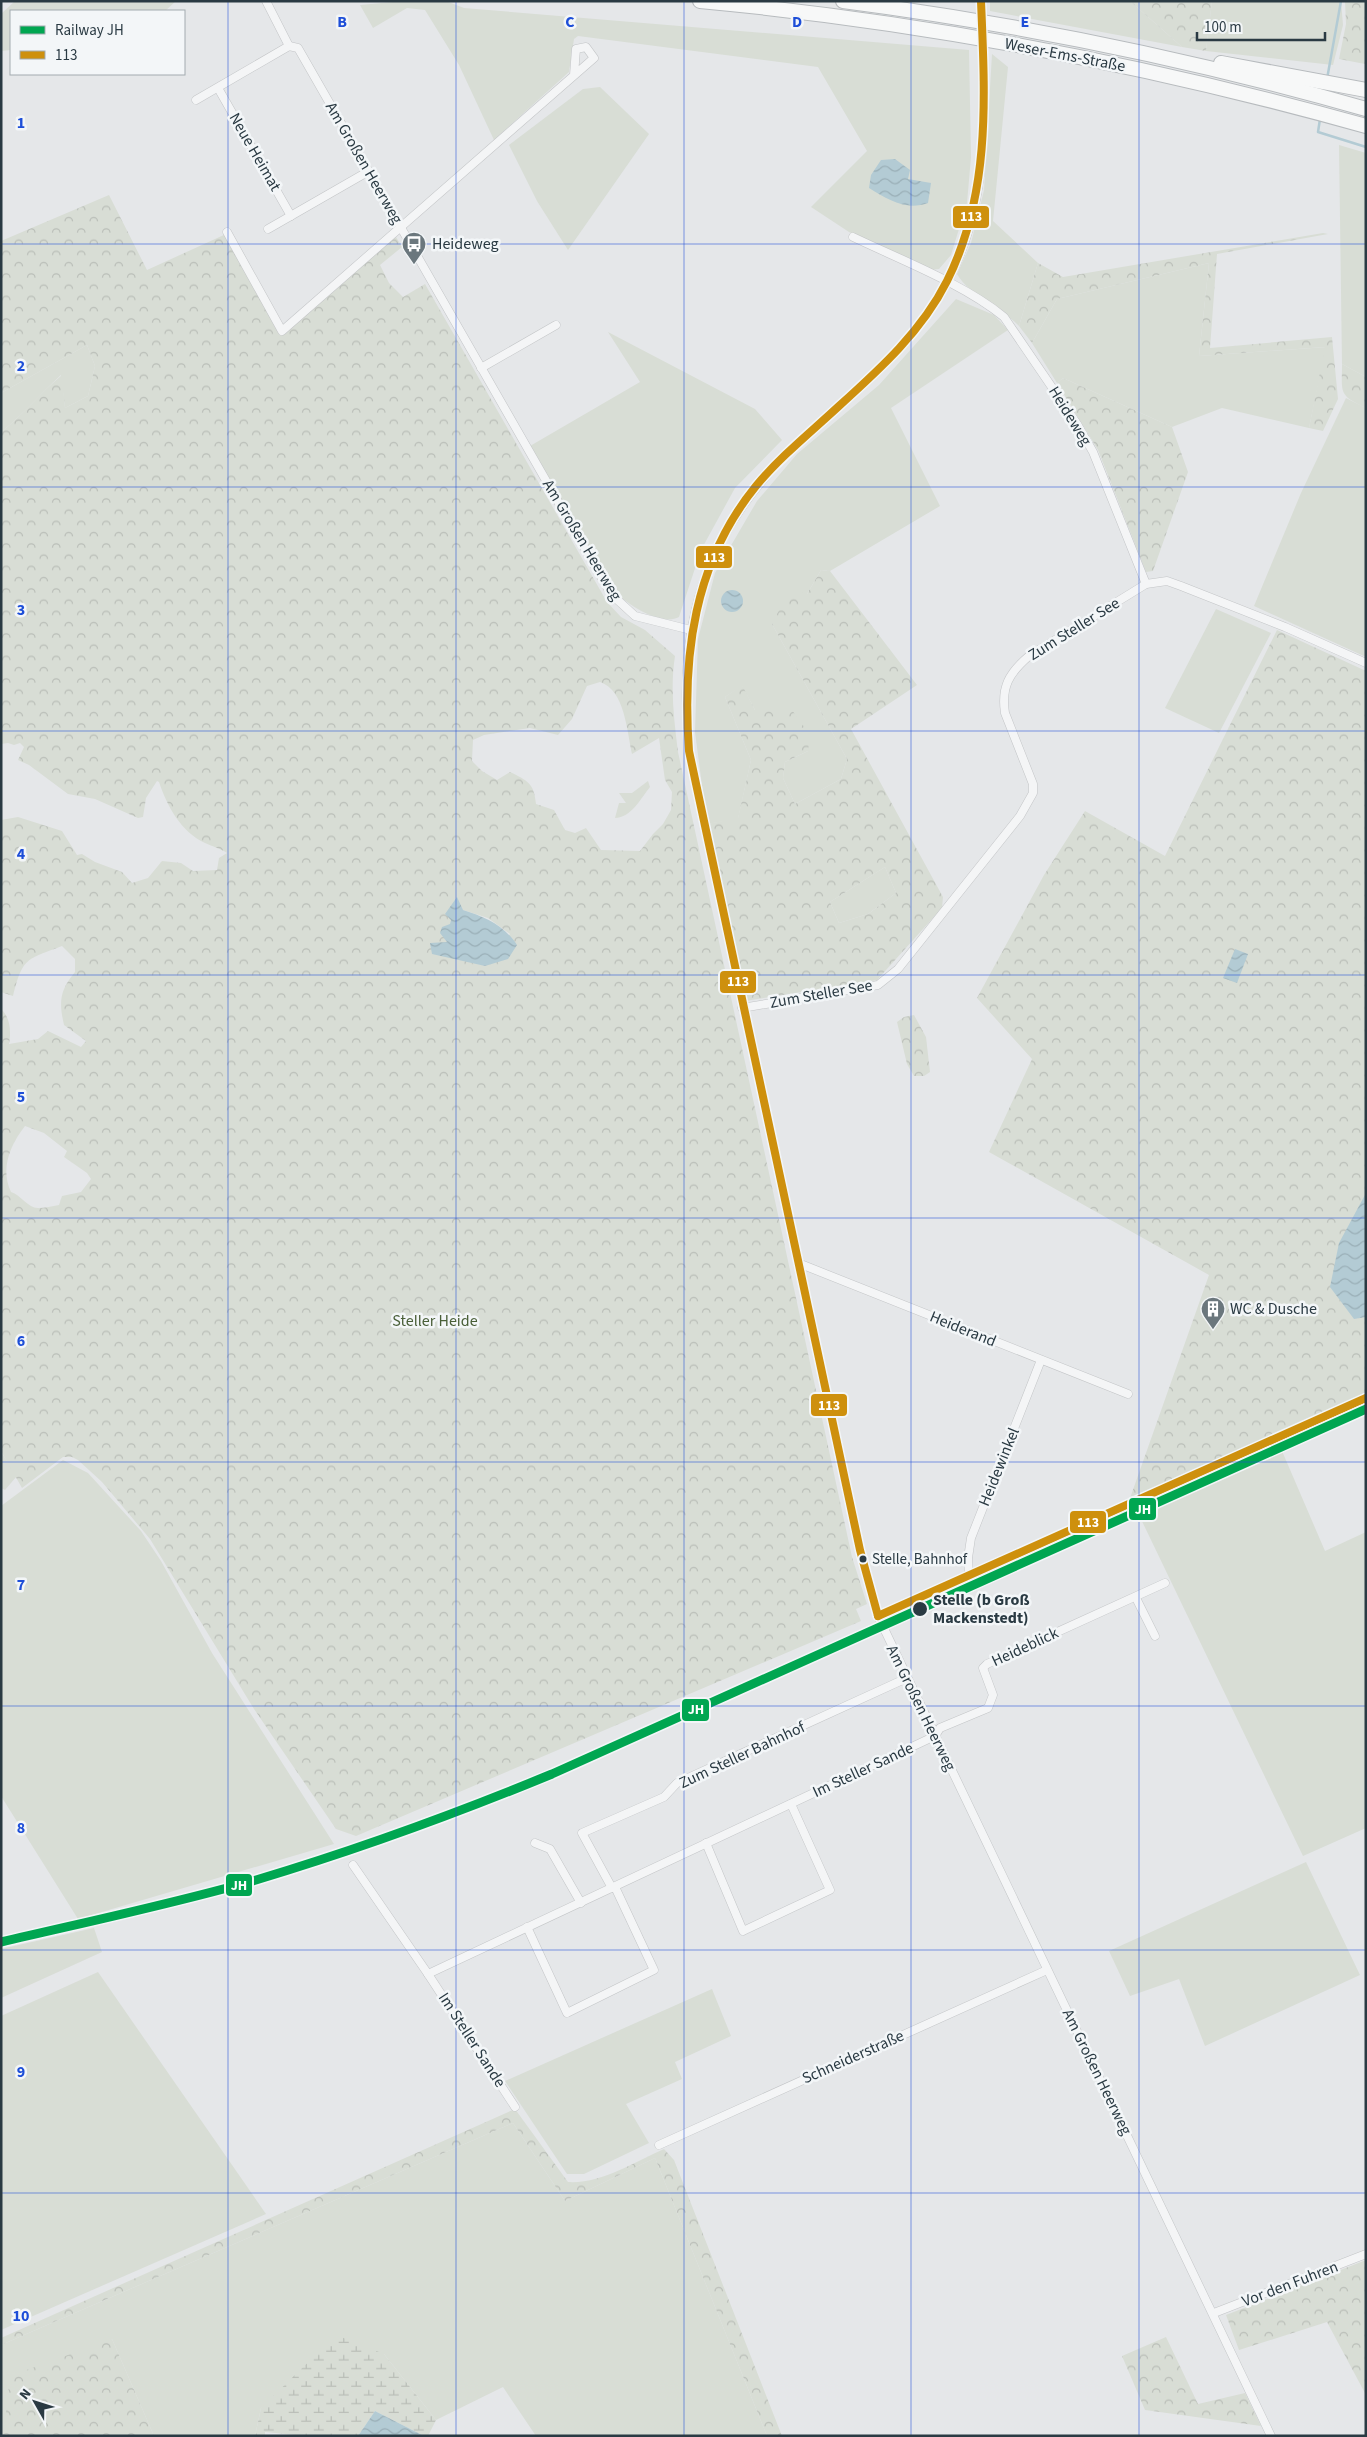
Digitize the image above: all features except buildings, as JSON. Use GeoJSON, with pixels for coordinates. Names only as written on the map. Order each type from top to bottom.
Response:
{"type":"FeatureCollection","features":[{"type":"Feature","properties":{"kind":"highway","name":"Weser-Ems-Straße"},"geometry":{"type":"LineString","coordinates":[[700,1],[920,28],[1042,50],[1188,80],[1366,126]]}},
{"type":"Feature","properties":{"kind":"highway","name":"Weser-Ems-Straße"},"geometry":{"type":"LineString","coordinates":[[843,1],[1018,30],[1181,62],[1366,110]]}},
{"type":"Feature","properties":{"kind":"highway"},"geometry":{"type":"LineString","coordinates":[[1181,62],[1193,58],[1323,80],[1366,90]]}},
{"type":"Feature","properties":{"kind":"street"},"geometry":{"type":"LineString","coordinates":[[196,100],[289,46],[266,1]]}},
{"type":"Feature","properties":{"kind":"street"},"geometry":{"type":"LineString","coordinates":[[690,630],[707,571],[732,518],[748,496],[777,464],[906,342],[932,308],[959,257],[971,223],[981,182],[984,138],[984,79],[981,1]]}},
{"type":"Feature","properties":{"kind":"street","name":"Am Großen Heerweg"},"geometry":{"type":"LineString","coordinates":[[289,46],[298,48],[611,594],[635,616],[690,630],[685,689],[689,751],[742,1008],[865,1570],[878,1616],[1271,2436]]}},
{"type":"Feature","properties":{"kind":"street"},"geometry":{"type":"LineString","coordinates":[[226,232],[282,331],[574,75]]}},
{"type":"Feature","properties":{"kind":"street","name":"Neue Heimat"},"geometry":{"type":"LineString","coordinates":[[218,88],[291,216]]}},
{"type":"Feature","properties":{"kind":"street"},"geometry":{"type":"LineString","coordinates":[[268,229],[369,171]]}},
{"type":"Feature","properties":{"kind":"street","name":"Heideweg"},"geometry":{"type":"LineString","coordinates":[[853,237],[947,282],[990,306],[1004,317],[1072,416],[1093,452],[1146,584]]}},
{"type":"Feature","properties":{"kind":"street"},"geometry":{"type":"LineString","coordinates":[[481,368],[556,325]]}},
{"type":"Feature","properties":{"kind":"street","name":"Zum Steller See"},"geometry":{"type":"LineString","coordinates":[[742,1008],[878,985],[898,968],[1020,816],[1033,792],[1034,784],[1005,713],[1003,701],[1008,678],[1015,668],[1029,656],[1146,584],[1167,582],[1180,586],[1285,627],[1366,663]]}},
{"type":"Feature","properties":{"kind":"street","name":"Heiderand"},"geometry":{"type":"LineString","coordinates":[[798,1263],[1128,1394]]}},
{"type":"Feature","properties":{"kind":"street","name":"Heidewinkel"},"geometry":{"type":"LineString","coordinates":[[969,1576],[968,1558],[971,1538],[1041,1360]]}},
{"type":"Feature","properties":{"kind":"street"},"geometry":{"type":"LineString","coordinates":[[878,1616],[1366,1398]]}},
{"type":"Feature","properties":{"kind":"street","name":"Heideblick"},"geometry":{"type":"LineString","coordinates":[[935,1736],[940,1728],[988,1708],[993,1696],[983,1674],[983,1668],[987,1664],[1136,1598],[1165,1583]]}},
{"type":"Feature","properties":{"kind":"street"},"geometry":{"type":"LineString","coordinates":[[1136,1598],[1155,1636]]}},
{"type":"Feature","properties":{"kind":"street","name":"Zum Steller Bahnhof"},"geometry":{"type":"LineString","coordinates":[[614,1887],[582,1833],[664,1797],[677,1783],[907,1678]]}},
{"type":"Feature","properties":{"kind":"street","name":"Im Steller Sande"},"geometry":{"type":"LineString","coordinates":[[428,1974],[935,1736]]}},
{"type":"Feature","properties":{"kind":"street"},"geometry":{"type":"LineString","coordinates":[[706,1843],[743,1931],[752,1927],[830,1890],[791,1804]]}},
{"type":"Feature","properties":{"kind":"street"},"geometry":{"type":"LineString","coordinates":[[536,1843],[550,1849],[582,1903]]}},
{"type":"Feature","properties":{"kind":"street","name":"Im Steller Sande"},"geometry":{"type":"LineString","coordinates":[[353,1865],[428,1974],[515,2107]]}},
{"type":"Feature","properties":{"kind":"street"},"geometry":{"type":"LineString","coordinates":[[527,1927],[566,2013],[654,1970],[614,1887]]}},
{"type":"Feature","properties":{"kind":"street","name":"Schneiderstraße"},"geometry":{"type":"LineString","coordinates":[[659,2145],[1048,1970]]}},
{"type":"Feature","properties":{"kind":"street","name":"Vor den Fuhren"},"geometry":{"type":"LineString","coordinates":[[1214,2314],[1366,2254]]}},
{"type":"Feature","properties":{"kind":"green space"},"geometry":{"type":"Polygon","coordinates":[[[15,1],[176,1],[166,10],[10,10],[10,50],[1,51],[1,14],[15,1]]]}},
{"type":"Feature","properties":{"kind":"green space"},"geometry":{"type":"Polygon","coordinates":[[[404,1],[446,1],[464,8],[969,50],[971,157],[967,203],[951,255],[939,269],[929,270],[849,232],[811,207],[867,151],[818,67],[578,36],[574,39],[569,72],[494,140],[459,65],[425,10],[407,8],[373,28],[360,5],[404,1]]]}},
{"type":"Feature","properties":{"kind":"green space"},"geometry":{"type":"Polygon","coordinates":[[[990,1],[1130,1],[1182,47],[990,11],[990,1]]]}},
{"type":"Feature","properties":{"kind":"green space"},"geometry":{"type":"Polygon","coordinates":[[[1130,1],[1212,1],[1206,51],[1182,47],[1130,1]]]}},
{"type":"Feature","properties":{"kind":"green space"},"geometry":{"type":"Polygon","coordinates":[[[1212,1],[1341,1],[1343,25],[1333,65],[1206,51],[1212,1]]]}},
{"type":"Feature","properties":{"kind":"green space"},"geometry":{"type":"Polygon","coordinates":[[[1345,1],[1366,1],[1365,64],[1339,59],[1346,24],[1345,1]]]}},
{"type":"Feature","properties":{"kind":"green space"},"geometry":{"type":"Polygon","coordinates":[[[992,54],[1008,67],[993,221],[1038,263],[1019,326],[970,289],[957,274],[971,243],[984,190],[992,54]]]}},
{"type":"Feature","properties":{"kind":"green space"},"geometry":{"type":"Polygon","coordinates":[[[600,87],[649,134],[568,250],[537,201],[509,145],[583,89],[600,87]]]}},
{"type":"Feature","properties":{"kind":"green space"},"geometry":{"type":"Polygon","coordinates":[[[1339,145],[1366,153],[1366,377],[1342,364],[1339,145]]]}},
{"type":"Feature","properties":{"kind":"green space","name":"Steller Heide"},"geometry":{"type":"Polygon","coordinates":[[[109,195],[147,270],[226,234],[279,334],[396,237],[402,247],[380,265],[389,283],[403,297],[425,284],[607,602],[621,617],[645,630],[675,656],[673,692],[678,752],[852,1557],[867,1604],[856,1609],[861,1621],[356,1836],[336,1829],[254,1709],[150,1539],[102,1482],[78,1460],[72,1457],[63,1457],[22,1488],[1,1451],[1,1009],[8,1021],[10,1030],[9,1044],[38,1039],[48,1031],[81,1047],[86,1041],[64,1025],[61,1010],[63,991],[75,972],[75,959],[62,946],[33,958],[23,967],[13,996],[1,992],[1,820],[18,817],[62,831],[77,855],[82,854],[95,862],[122,872],[132,883],[148,878],[162,861],[181,863],[193,871],[217,870],[219,858],[227,853],[196,838],[182,825],[171,809],[157,781],[146,798],[143,817],[138,818],[95,799],[68,794],[29,765],[18,760],[24,747],[20,743],[14,745],[8,743],[1,744],[1,432],[62,375],[65,408],[88,396],[95,366],[87,345],[1,393],[1,241],[109,195]],[[600,682],[587,686],[572,719],[558,735],[530,728],[484,735],[473,740],[472,761],[482,771],[497,780],[510,772],[526,781],[534,791],[536,804],[554,810],[565,830],[575,833],[586,828],[601,850],[640,851],[663,824],[671,810],[672,792],[665,780],[659,738],[632,754],[620,702],[608,686],[600,682]],[[463,910],[451,920],[448,943],[465,960],[485,966],[510,934],[488,918],[463,910]],[[25,1126],[8,1158],[6,1175],[11,1192],[31,1206],[38,1208],[59,1205],[62,1196],[81,1192],[91,1179],[87,1173],[64,1157],[67,1151],[44,1133],[25,1126]]]}},
{"type":"Feature","properties":{"kind":"green space"},"geometry":{"type":"Polygon","coordinates":[[[1323,233],[1328,234],[1217,254],[1210,348],[1332,337],[1338,399],[1323,431],[1309,428],[1325,347],[1199,356],[1209,263],[1057,299],[1032,343],[1019,326],[1038,263],[1063,277],[1323,233]]]}},
{"type":"Feature","properties":{"kind":"green space"},"geometry":{"type":"Polygon","coordinates":[[[1209,263],[1199,356],[1326,347],[1309,428],[1222,408],[1172,427],[1063,378],[1057,383],[1032,343],[1057,299],[1209,263]]]}},
{"type":"Feature","properties":{"kind":"green space"},"geometry":{"type":"Polygon","coordinates":[[[956,299],[994,315],[1008,330],[891,408],[940,506],[830,571],[821,570],[807,594],[772,624],[847,759],[841,779],[795,804],[783,778],[785,762],[808,751],[755,710],[742,686],[725,697],[751,760],[738,819],[707,824],[695,732],[698,639],[715,573],[757,501],[797,454],[879,385],[956,299]]]}},
{"type":"Feature","properties":{"kind":"green space"},"geometry":{"type":"Polygon","coordinates":[[[608,332],[755,409],[782,440],[735,488],[701,550],[679,617],[671,619],[653,616],[634,607],[613,590],[530,446],[640,382],[608,332]]]}},
{"type":"Feature","properties":{"kind":"green space"},"geometry":{"type":"Polygon","coordinates":[[[87,345],[95,366],[88,396],[65,408],[61,375],[17,419],[1,432],[1,393],[87,345]]]}},
{"type":"Feature","properties":{"kind":"green space"},"geometry":{"type":"Polygon","coordinates":[[[1342,364],[1366,377],[1366,408],[1346,396],[1342,387],[1342,364]]]}},
{"type":"Feature","properties":{"kind":"green space"},"geometry":{"type":"Polygon","coordinates":[[[1063,378],[1172,427],[1188,472],[1153,571],[1146,572],[1098,450],[1057,383],[1063,378]]]}},
{"type":"Feature","properties":{"kind":"green space"},"geometry":{"type":"Polygon","coordinates":[[[1346,398],[1366,408],[1366,657],[1254,606],[1301,493],[1346,398]]]}},
{"type":"Feature","properties":{"kind":"green space"},"geometry":{"type":"Polygon","coordinates":[[[821,570],[830,571],[917,685],[851,729],[943,897],[942,908],[877,980],[745,1001],[707,824],[738,818],[751,760],[725,697],[742,685],[755,710],[789,706],[810,735],[808,751],[785,762],[783,778],[795,804],[841,779],[847,759],[772,624],[789,590],[807,594],[821,570]],[[885,867],[830,902],[839,923],[868,914],[896,893],[885,867]]]}},
{"type":"Feature","properties":{"kind":"green space"},"geometry":{"type":"Polygon","coordinates":[[[1216,609],[1271,633],[1219,733],[1165,708],[1216,609]]]}},
{"type":"Feature","properties":{"kind":"green space"},"geometry":{"type":"Polygon","coordinates":[[[1277,630],[1366,671],[1366,1393],[1129,1501],[1209,1275],[989,1152],[1032,1059],[977,998],[1044,875],[1085,811],[1165,856],[1277,630]]]}},
{"type":"Feature","properties":{"kind":"green space"},"geometry":{"type":"Polygon","coordinates":[[[648,781],[650,787],[635,807],[626,815],[615,818],[619,803],[626,803],[619,793],[632,793],[648,781]]]}},
{"type":"Feature","properties":{"kind":"green space"},"geometry":{"type":"Polygon","coordinates":[[[885,867],[896,893],[868,914],[839,923],[830,902],[885,867]]]}},
{"type":"Feature","properties":{"kind":"green space"},"geometry":{"type":"Polygon","coordinates":[[[914,1015],[926,1037],[930,1072],[924,1076],[914,1076],[907,1064],[897,1022],[904,1017],[914,1015]]]}},
{"type":"Feature","properties":{"kind":"green space"},"geometry":{"type":"Polygon","coordinates":[[[1282,1451],[1325,1551],[1366,1532],[1366,1828],[1303,1856],[1139,1515],[1282,1451]]]}},
{"type":"Feature","properties":{"kind":"green space"},"geometry":{"type":"Polygon","coordinates":[[[1,1452],[17,1476],[5,1490],[1,1488],[1,1452]]]}},
{"type":"Feature","properties":{"kind":"green space"},"geometry":{"type":"Polygon","coordinates":[[[63,1460],[88,1473],[141,1531],[161,1561],[212,1653],[334,1844],[78,1919],[1,1796],[1,1506],[63,1460]]]}},
{"type":"Feature","properties":{"kind":"green space"},"geometry":{"type":"Polygon","coordinates":[[[1306,1862],[1360,1975],[1205,2046],[1179,1979],[1130,1996],[1109,1951],[1306,1862]]]}},
{"type":"Feature","properties":{"kind":"green space"},"geometry":{"type":"Polygon","coordinates":[[[94,1928],[102,1952],[1,1998],[1,1949],[94,1928]]]}},
{"type":"Feature","properties":{"kind":"green space"},"geometry":{"type":"Polygon","coordinates":[[[98,1972],[266,2214],[1,2330],[1,2016],[98,1972]]]}},
{"type":"Feature","properties":{"kind":"green space"},"geometry":{"type":"Polygon","coordinates":[[[712,1989],[731,2036],[675,2062],[682,2079],[626,2104],[649,2143],[584,2174],[567,2174],[505,2081],[712,1989]]]}},
{"type":"Feature","properties":{"kind":"green space"},"geometry":{"type":"Polygon","coordinates":[[[515,2109],[568,2182],[593,2180],[605,2176],[664,2149],[674,2160],[782,2436],[767,2436],[655,2158],[565,2201],[513,2123],[1,2345],[1,2338],[515,2109]]]}},
{"type":"Feature","properties":{"kind":"green space"},"geometry":{"type":"Polygon","coordinates":[[[513,2123],[565,2201],[655,2158],[767,2436],[536,2436],[503,2387],[436,2420],[384,2354],[261,2408],[255,2436],[154,2436],[112,2339],[4,2431],[1,2429],[1,2345],[513,2123]]]}},
{"type":"Feature","properties":{"kind":"green space"},"geometry":{"type":"Polygon","coordinates":[[[1366,2260],[1366,2395],[1327,2322],[1239,2350],[1226,2315],[1366,2260]]]}},
{"type":"Feature","properties":{"kind":"green space"},"geometry":{"type":"Polygon","coordinates":[[[336,2335],[384,2354],[436,2420],[428,2436],[424,2436],[375,2411],[358,2436],[305,2436],[265,2432],[265,2436],[255,2436],[261,2408],[336,2335]]]}},
{"type":"Feature","properties":{"kind":"green space"},"geometry":{"type":"Polygon","coordinates":[[[1166,2337],[1198,2404],[1245,2393],[1261,2426],[1145,2410],[1122,2356],[1166,2337]]]}},
{"type":"Feature","properties":{"kind":"green space"},"geometry":{"type":"Polygon","coordinates":[[[112,2339],[154,2436],[1,2436],[1,2429],[4,2430],[10,2376],[112,2339]]]}},
{"type":"Feature","properties":{"kind":"water"},"geometry":{"type":"Polygon","coordinates":[[[895,159],[910,170],[908,179],[931,183],[928,203],[912,206],[905,205],[869,188],[871,175],[881,160],[895,159]]]}},
{"type":"Feature","properties":{"kind":"water"},"geometry":{"type":"Polygon","coordinates":[[[732,590],[740,593],[743,601],[740,609],[732,612],[724,609],[721,601],[724,593],[732,590]]]}},
{"type":"Feature","properties":{"kind":"water"},"geometry":{"type":"Polygon","coordinates":[[[457,897],[463,910],[500,927],[512,938],[517,945],[508,959],[485,966],[432,954],[430,943],[447,942],[440,933],[442,927],[450,924],[451,920],[445,914],[457,897]]]}},
{"type":"Feature","properties":{"kind":"water"},"geometry":{"type":"Polygon","coordinates":[[[1235,949],[1248,954],[1237,983],[1223,978],[1235,949]]]}},
{"type":"Feature","properties":{"kind":"water"},"geometry":{"type":"Polygon","coordinates":[[[1366,1193],[1366,1317],[1354,1319],[1330,1287],[1339,1243],[1366,1193]]]}},
{"type":"Feature","properties":{"kind":"water"},"geometry":{"type":"Polygon","coordinates":[[[375,2411],[424,2436],[358,2436],[375,2411]]]}},
{"type":"Feature","properties":{"kind":"waterway"},"geometry":{"type":"LineString","coordinates":[[1327,79],[1341,1]]}},
{"type":"Feature","properties":{"kind":"waterway"},"geometry":{"type":"LineString","coordinates":[[1320,119],[1318,132],[1366,147]]}},
{"type":"Feature","properties":{"kind":"rail line","name":"JH"},"geometry":{"type":"LineString","coordinates":[[1,1942],[161,1905],[256,1880],[368,1844],[479,1803],[552,1774],[1366,1409]]}},
{"type":"Feature","properties":{"kind":"transit line","name":"113"},"geometry":{"type":"LineString","coordinates":[[878,1616],[860,1550],[689,751],[688,680],[691,645],[697,611],[706,578],[718,546],[735,515],[756,486],[776,464],[870,378],[913,333],[947,281],[961,248],[971,214],[978,179],[984,109],[981,1]]}},
{"type":"Feature","properties":{"kind":"transit line","name":"113"},"geometry":{"type":"LineString","coordinates":[[878,1616],[1366,1398]]}},
{"type":"Feature","properties":{"kind":"place","name":"Heideweg"},"geometry":{"type":"Point","coordinates":[414,265]}},
{"type":"Feature","properties":{"kind":"place","name":"WC & Dusche"},"geometry":{"type":"Point","coordinates":[1213,1330]}},
{"type":"Feature","properties":{"kind":"place","name":"Stelle, Bahnhof"},"geometry":{"type":"Point","coordinates":[863,1559]}},
{"type":"Feature","properties":{"kind":"place","name":"Stelle (b Groß Mackenstedt)"},"geometry":{"type":"Point","coordinates":[920,1609]}}]}
